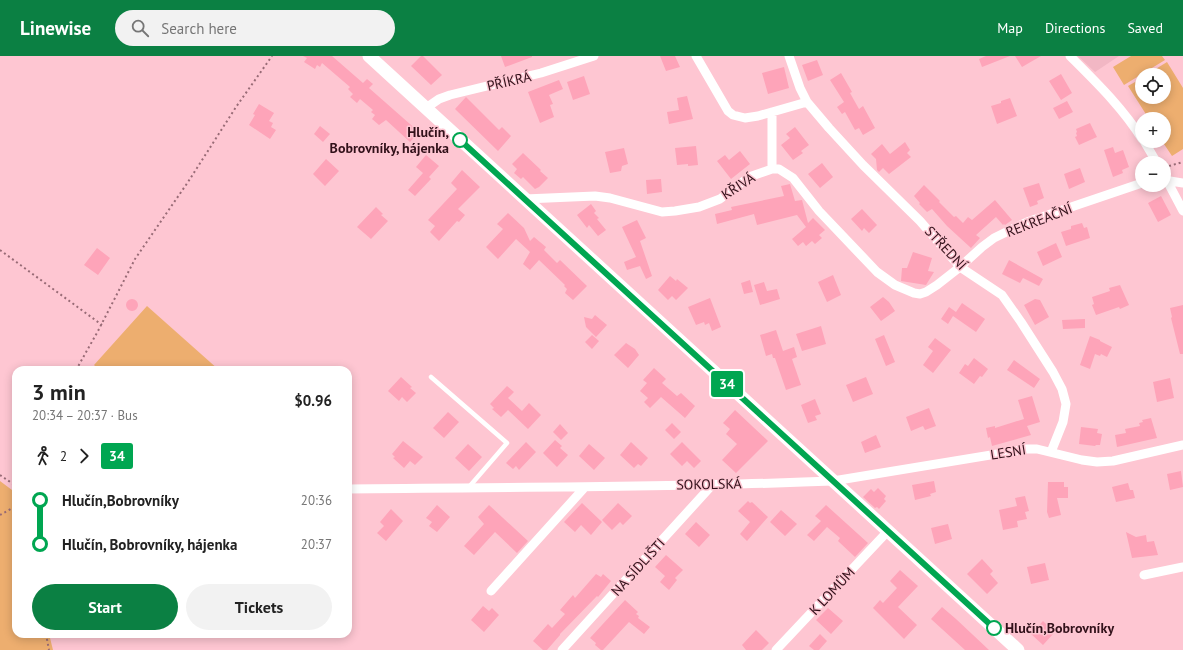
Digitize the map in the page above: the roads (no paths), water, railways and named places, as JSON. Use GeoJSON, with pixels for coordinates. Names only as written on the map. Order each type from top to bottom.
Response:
{"type":"FeatureCollection","features":[{"type":"Feature","properties":{"kind":"street"},"geometry":{"type":"LineString","coordinates":[[369,56],[1018,650]]}},
{"type":"Feature","properties":{"kind":"street","name":"PŘÍKRÁ"},"geometry":{"type":"LineString","coordinates":[[426,108],[439,99],[450,95],[541,73],[594,56]]}},
{"type":"Feature","properties":{"kind":"street"},"geometry":{"type":"LineString","coordinates":[[696,56],[728,111],[733,115],[745,118],[807,102]]}},
{"type":"Feature","properties":{"kind":"street","name":"STŘEDNÍ"},"geometry":{"type":"LineString","coordinates":[[789,56],[800,88],[807,102],[863,165],[920,221],[960,267],[1002,295],[1025,328],[1062,389],[1066,404],[1064,416],[1051,452]]}},
{"type":"Feature","properties":{"kind":"street"},"geometry":{"type":"LineString","coordinates":[[1070,56],[1091,76],[1119,108],[1135,129]]}},
{"type":"Feature","properties":{"kind":"street"},"geometry":{"type":"LineString","coordinates":[[772,112],[772,169]]}},
{"type":"Feature","properties":{"kind":"street","name":"KŘIVÁ"},"geometry":{"type":"LineString","coordinates":[[525,199],[595,196],[616,199],[662,212],[675,211],[699,208],[720,199],[749,177],[772,169],[779,169],[793,178],[836,231],[877,272],[895,285],[906,290]]}},
{"type":"Feature","properties":{"kind":"street"},"geometry":{"type":"LineString","coordinates":[[1171,180],[1183,183]]}},
{"type":"Feature","properties":{"kind":"street","name":"REKREAČNÍ"},"geometry":{"type":"LineString","coordinates":[[906,290],[917,294],[926,292],[960,267],[994,238],[1027,222],[1135,185]]}},
{"type":"Feature","properties":{"kind":"street"},"geometry":{"type":"LineString","coordinates":[[1171,190],[1183,211]]}},
{"type":"Feature","properties":{"kind":"street","name":"LESNÍ"},"geometry":{"type":"LineString","coordinates":[[832,481],[1027,449],[1037,449],[1082,460],[1097,462],[1113,461],[1183,445]]}},
{"type":"Feature","properties":{"kind":"street","name":"SOKOLSKÁ"},"geometry":{"type":"LineString","coordinates":[[352,489],[585,487],[832,481]]}},
{"type":"Feature","properties":{"kind":"street","name":"NA SÍDLIŠTI"},"geometry":{"type":"LineString","coordinates":[[562,650],[713,484]]}},
{"type":"Feature","properties":{"kind":"street"},"geometry":{"type":"LineString","coordinates":[[491,591],[585,487]]}},
{"type":"Feature","properties":{"kind":"street","name":"K LOMŮM"},"geometry":{"type":"LineString","coordinates":[[776,650],[888,531]]}},
{"type":"Feature","properties":{"kind":"street"},"geometry":{"type":"LineString","coordinates":[[1144,576],[1183,567]]}},
{"type":"Feature","properties":{"kind":"lane"},"geometry":{"type":"LineString","coordinates":[[431,377],[507,442],[469,487]]}},
{"type":"Feature","properties":{"kind":"place","name":"Hlučín, Bobrovníky, hájenka"},"geometry":{"type":"Point","coordinates":[460,140]}},
{"type":"Feature","properties":{"kind":"place","name":"Hlučín,Bobrovníky"},"geometry":{"type":"Point","coordinates":[994,628]}}]}
